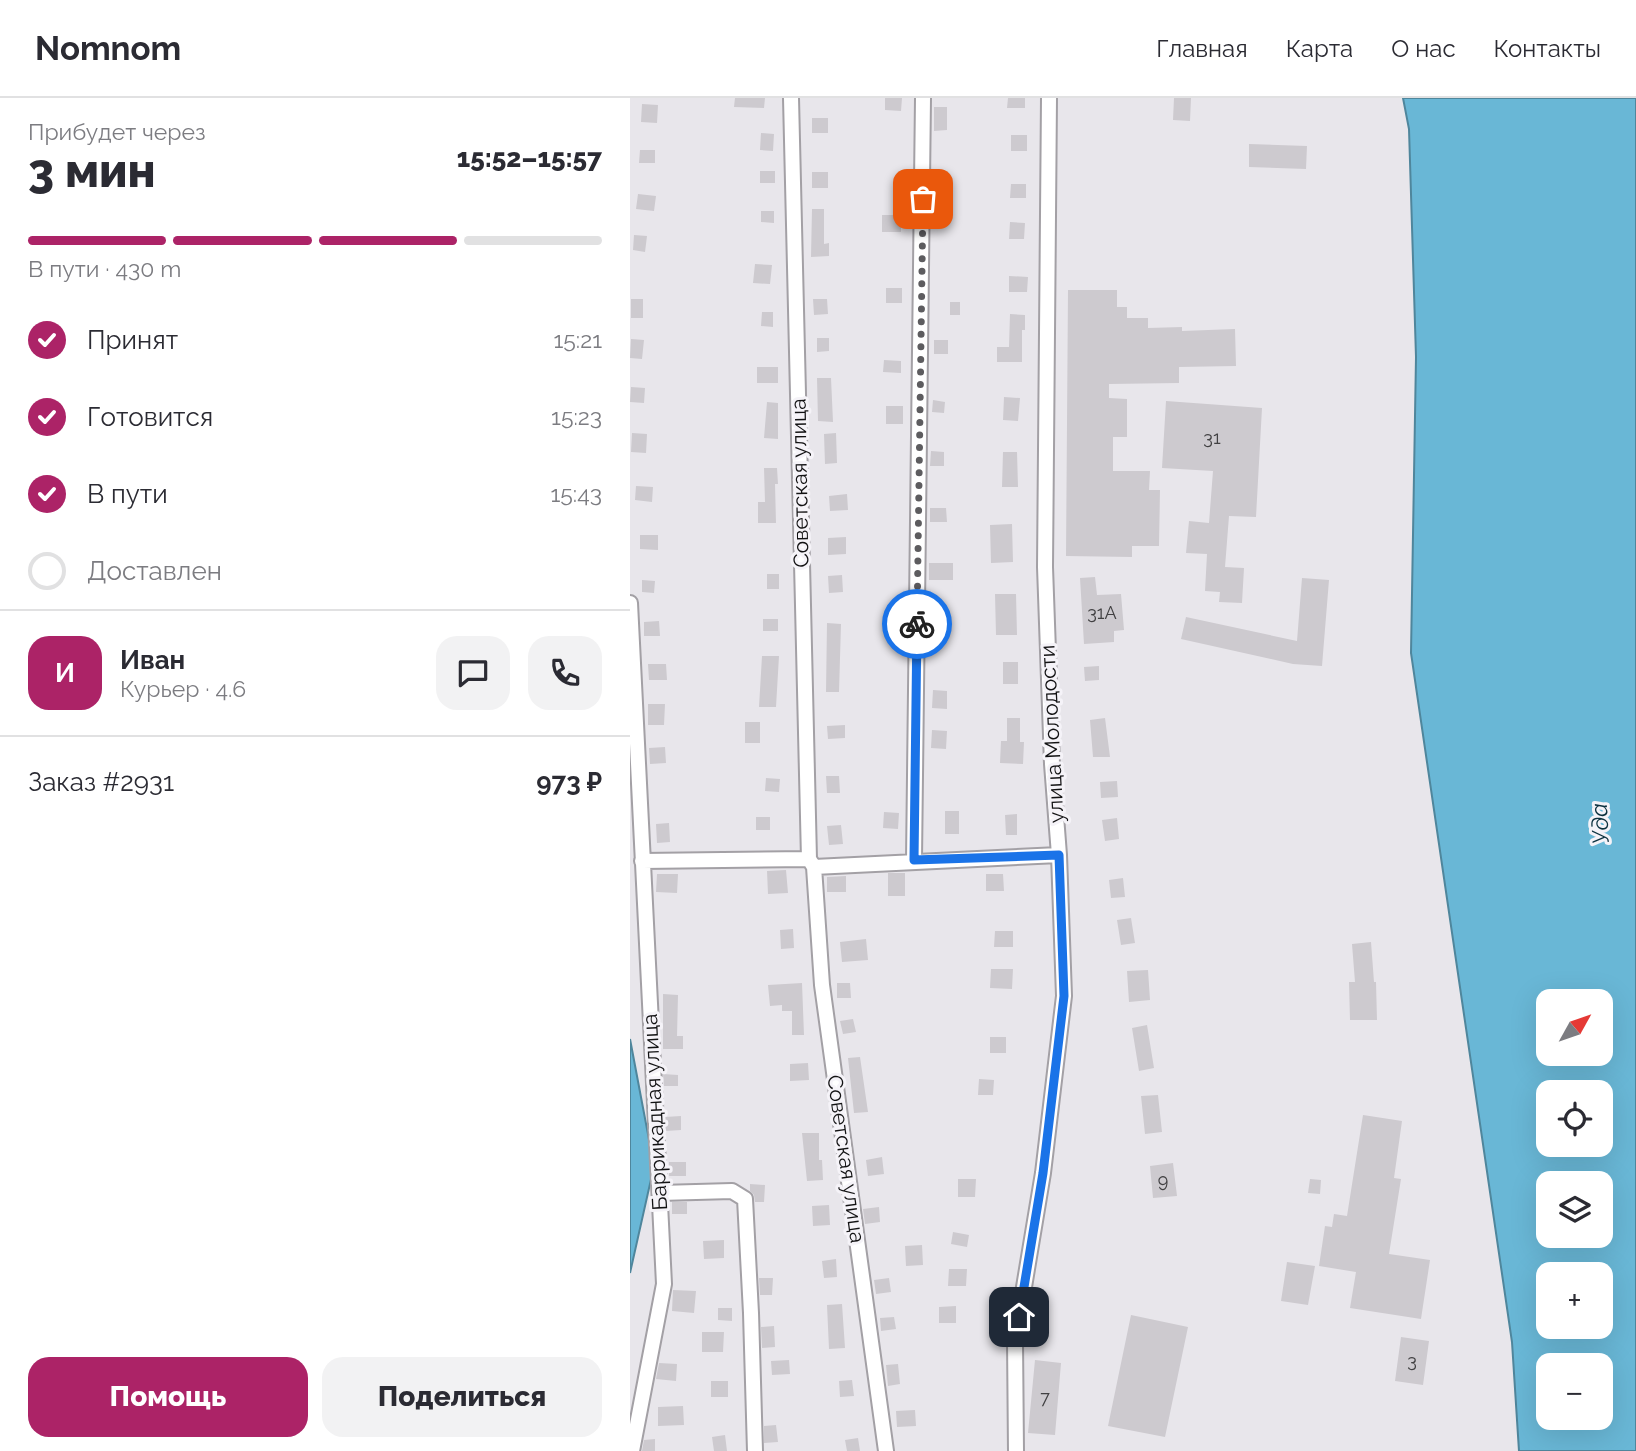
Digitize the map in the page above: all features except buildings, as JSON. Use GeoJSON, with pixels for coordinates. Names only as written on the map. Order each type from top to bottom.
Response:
{"type":"FeatureCollection","features":[{"type":"Feature","properties":{"kind":"street","name":"Советская улица"},"geometry":{"type":"LineString","coordinates":[[792,98],[811,863],[822,985],[886,1451]]}},
{"type":"Feature","properties":{"kind":"street"},"geometry":{"type":"LineString","coordinates":[[914,860],[923,98]]}},
{"type":"Feature","properties":{"kind":"street","name":"улица Молодости"},"geometry":{"type":"LineString","coordinates":[[1016,1451],[1015,1341],[1043,1173],[1064,996],[1045,567],[1049,98]]}},
{"type":"Feature","properties":{"kind":"street","name":"Баррикадная улица"},"geometry":{"type":"LineString","coordinates":[[630,603],[664,1284],[632,1451]]}},
{"type":"Feature","properties":{"kind":"street"},"geometry":{"type":"LineString","coordinates":[[642,861],[811,863],[1059,855]]}},
{"type":"Feature","properties":{"kind":"street"},"geometry":{"type":"LineString","coordinates":[[660,1193],[732,1191],[745,1199],[755,1451]]}},
{"type":"Feature","properties":{"kind":"water","name":"Уда"},"geometry":{"type":"Polygon","coordinates":[[[1403,98],[1636,98],[1636,1451],[1519,1451],[1512,1342],[1411,653],[1416,357],[1409,129],[1403,98]]]}},
{"type":"Feature","properties":{"kind":"water"},"geometry":{"type":"Polygon","coordinates":[[[630,1039],[654,1166],[630,1273],[630,1039]]]}},
{"type":"Feature","properties":{"kind":"way so far"},"geometry":{"type":"LineString","coordinates":[[917,624],[923,199]]}},
{"type":"Feature","properties":{"kind":"route"},"geometry":{"type":"LineString","coordinates":[[917,624],[914,860],[1059,855],[1064,996],[1043,1173],[1019,1317]]}}]}
